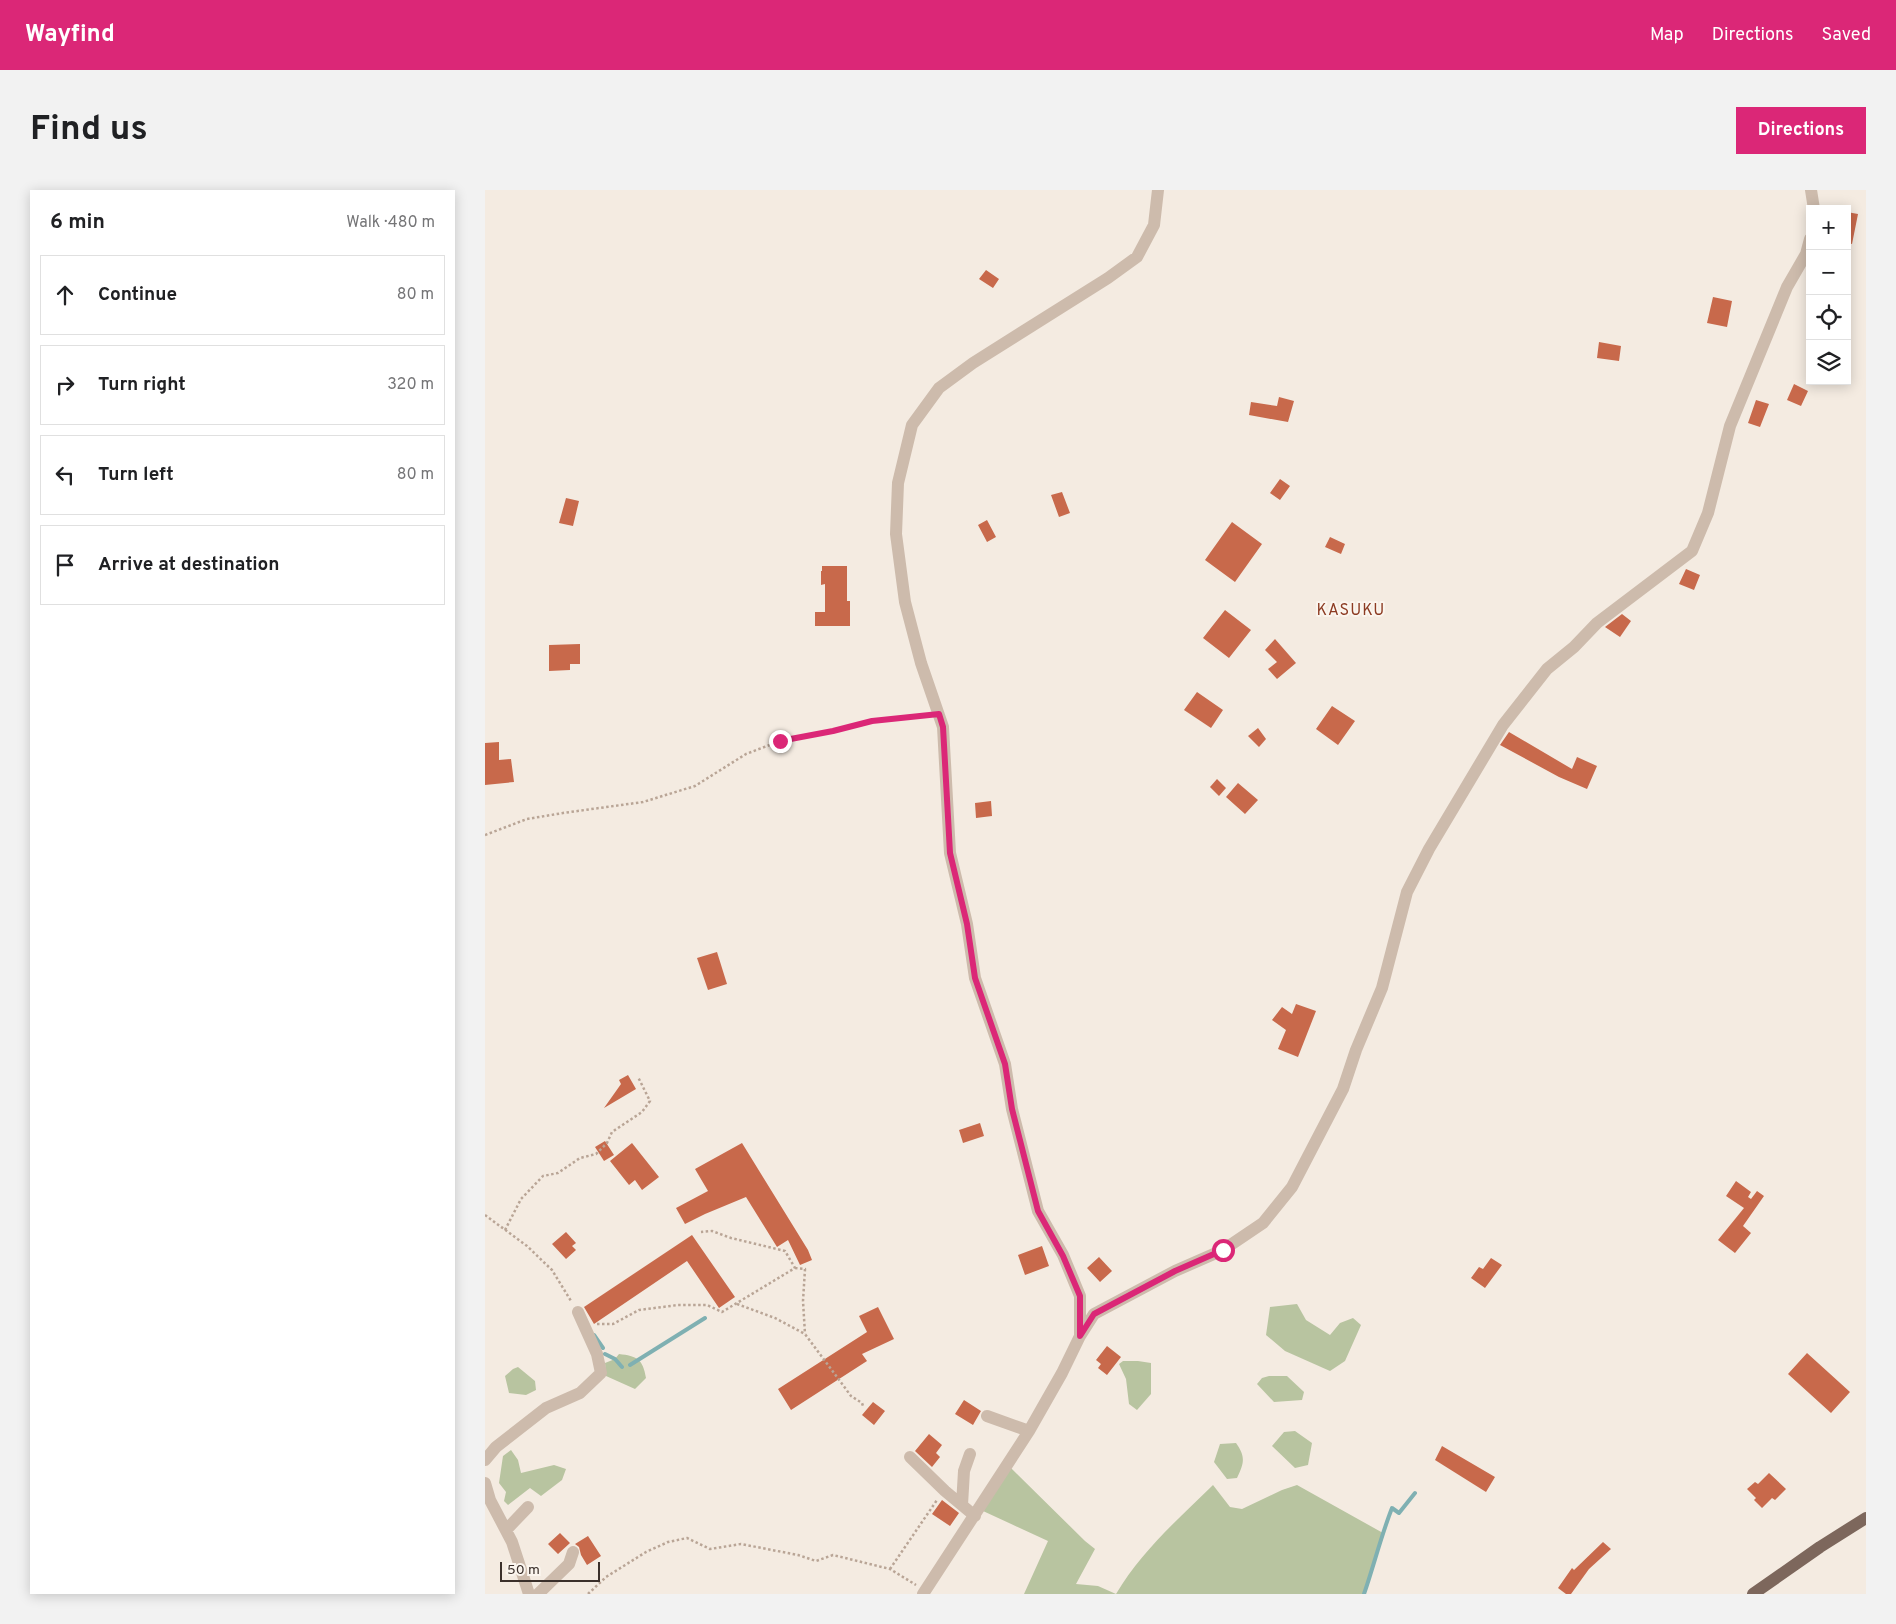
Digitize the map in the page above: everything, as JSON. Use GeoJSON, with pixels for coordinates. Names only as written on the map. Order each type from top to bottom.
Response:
{"type":"FeatureCollection","features":[{"type":"Feature","properties":{"kind":"main road"},"geometry":{"type":"LineString","coordinates":[[1753,1594],[1820,1547],[1866,1518]]}},
{"type":"Feature","properties":{"kind":"street"},"geometry":{"type":"LineString","coordinates":[[1080,1336],[1080,1296],[1063,1256],[1038,1211],[1012,1109],[1005,1064],[975,978],[967,924],[950,853],[943,727],[921,663],[905,602],[896,534],[898,483],[912,426],[939,388],[973,363],[1108,278],[1137,257],[1154,225],[1158,190]]}},
{"type":"Feature","properties":{"kind":"street"},"geometry":{"type":"LineString","coordinates":[[1811,190],[1813,205]]}},
{"type":"Feature","properties":{"kind":"street"},"geometry":{"type":"LineString","coordinates":[[924,1592],[1029,1431],[1080,1336],[1094,1314],[1175,1271],[1223,1250],[1263,1223],[1292,1187],[1343,1089],[1356,1050],[1381,988],[1407,892],[1429,849],[1503,725],[1547,669],[1574,647],[1597,623],[1692,551],[1708,513],[1730,426],[1787,287],[1807,250]]}},
{"type":"Feature","properties":{"kind":"street"},"geometry":{"type":"LineString","coordinates":[[485,1460],[496,1447],[545,1408],[580,1393],[601,1372],[597,1354],[578,1312]]}},
{"type":"Feature","properties":{"kind":"street"},"geometry":{"type":"LineString","coordinates":[[987,1416],[1029,1431]]}},
{"type":"Feature","properties":{"kind":"street"},"geometry":{"type":"LineString","coordinates":[[962,1505],[964,1471],[971,1454]]}},
{"type":"Feature","properties":{"kind":"street"},"geometry":{"type":"LineString","coordinates":[[909,1457],[975,1516]]}},
{"type":"Feature","properties":{"kind":"street"},"geometry":{"type":"LineString","coordinates":[[485,1483],[490,1500],[512,1542],[529,1594]]}},
{"type":"Feature","properties":{"kind":"street"},"geometry":{"type":"LineString","coordinates":[[506,1530],[528,1507]]}},
{"type":"Feature","properties":{"kind":"street"},"geometry":{"type":"LineString","coordinates":[[538,1594],[569,1564],[573,1552]]}},
{"type":"Feature","properties":{"kind":"path"},"geometry":{"type":"LineString","coordinates":[[485,834],[527,820],[643,802],[695,786],[746,754],[780,741],[872,721],[939,714]]}},
{"type":"Feature","properties":{"kind":"path"},"geometry":{"type":"LineString","coordinates":[[505,1230],[521,1199],[543,1176],[558,1173],[580,1158],[595,1154],[607,1143],[612,1132],[642,1112],[650,1101],[638,1077]]}},
{"type":"Feature","properties":{"kind":"path"},"geometry":{"type":"LineString","coordinates":[[485,1215],[527,1246],[552,1270],[578,1312]]}},
{"type":"Feature","properties":{"kind":"path"},"geometry":{"type":"LineString","coordinates":[[701,1232],[712,1231],[785,1252],[795,1268]]}},
{"type":"Feature","properties":{"kind":"path"},"geometry":{"type":"LineString","coordinates":[[583,1324],[613,1324],[639,1310],[678,1305],[707,1305],[722,1312],[795,1268],[805,1269],[803,1300],[805,1334]]}},
{"type":"Feature","properties":{"kind":"path"},"geometry":{"type":"LineString","coordinates":[[737,1304],[775,1318],[805,1334],[851,1396],[862,1403],[863,1406]]}},
{"type":"Feature","properties":{"kind":"path"},"geometry":{"type":"LineString","coordinates":[[890,1569],[924,1518],[945,1491]]}},
{"type":"Feature","properties":{"kind":"path"},"geometry":{"type":"LineString","coordinates":[[588,1594],[606,1577],[646,1552],[668,1542],[687,1538],[710,1549],[741,1544],[798,1555],[816,1561],[833,1555],[890,1569],[924,1592]]}},
{"type":"Feature","properties":{"kind":"green space"},"geometry":{"type":"Polygon","coordinates":[[[1297,1304],[1306,1320],[1330,1335],[1340,1323],[1353,1318],[1361,1325],[1345,1361],[1330,1371],[1285,1351],[1266,1335],[1270,1307],[1297,1304]]]}},
{"type":"Feature","properties":{"kind":"green space"},"geometry":{"type":"Polygon","coordinates":[[[619,1354],[635,1357],[643,1367],[646,1378],[635,1389],[606,1376],[605,1363],[615,1359],[619,1354]]]}},
{"type":"Feature","properties":{"kind":"green space"},"geometry":{"type":"Polygon","coordinates":[[[1123,1361],[1151,1363],[1151,1394],[1137,1410],[1129,1404],[1126,1379],[1119,1364],[1123,1361]]]}},
{"type":"Feature","properties":{"kind":"green space"},"geometry":{"type":"Polygon","coordinates":[[[518,1367],[535,1381],[536,1390],[526,1395],[509,1393],[505,1376],[518,1367]]]}},
{"type":"Feature","properties":{"kind":"green space"},"geometry":{"type":"Polygon","coordinates":[[[1287,1376],[1304,1392],[1302,1400],[1274,1402],[1257,1384],[1262,1378],[1287,1376]]]}},
{"type":"Feature","properties":{"kind":"green space"},"geometry":{"type":"Polygon","coordinates":[[[1295,1431],[1312,1443],[1308,1465],[1295,1468],[1272,1446],[1284,1432],[1295,1431]]]}},
{"type":"Feature","properties":{"kind":"green space"},"geometry":{"type":"Polygon","coordinates":[[[1236,1443],[1243,1456],[1241,1468],[1237,1478],[1227,1479],[1214,1462],[1220,1444],[1236,1443]]]}},
{"type":"Feature","properties":{"kind":"green space"},"geometry":{"type":"Polygon","coordinates":[[[511,1450],[518,1460],[521,1473],[554,1465],[566,1469],[562,1480],[541,1496],[530,1488],[508,1505],[504,1501],[506,1492],[499,1483],[503,1456],[511,1450]]]}},
{"type":"Feature","properties":{"kind":"green space"},"geometry":{"type":"Polygon","coordinates":[[[1011,1468],[1095,1549],[1076,1584],[1098,1586],[1116,1594],[1024,1594],[1048,1541],[983,1511],[1011,1468]]]}},
{"type":"Feature","properties":{"kind":"green space"},"geometry":{"type":"Polygon","coordinates":[[[1213,1485],[1230,1507],[1242,1509],[1297,1485],[1383,1533],[1364,1594],[1116,1594],[1148,1550],[1213,1485]]]}},
{"type":"Feature","properties":{"kind":"building"},"geometry":{"type":"Polygon","coordinates":[[[1851,213],[1858,214],[1851,244],[1851,213]]]}},
{"type":"Feature","properties":{"kind":"building"},"geometry":{"type":"Polygon","coordinates":[[[986,270],[999,279],[993,288],[979,279],[986,270]]]}},
{"type":"Feature","properties":{"kind":"building"},"geometry":{"type":"Polygon","coordinates":[[[1713,297],[1732,301],[1727,327],[1707,323],[1713,297]]]}},
{"type":"Feature","properties":{"kind":"building"},"geometry":{"type":"Polygon","coordinates":[[[1599,342],[1621,346],[1619,361],[1597,358],[1599,342]]]}},
{"type":"Feature","properties":{"kind":"building"},"geometry":{"type":"Polygon","coordinates":[[[1794,384],[1808,391],[1801,406],[1787,400],[1794,384]]]}},
{"type":"Feature","properties":{"kind":"building"},"geometry":{"type":"Polygon","coordinates":[[[1279,397],[1294,401],[1288,422],[1249,415],[1251,402],[1277,406],[1279,397]]]}},
{"type":"Feature","properties":{"kind":"building"},"geometry":{"type":"Polygon","coordinates":[[[1756,400],[1769,404],[1760,427],[1748,423],[1756,400]]]}},
{"type":"Feature","properties":{"kind":"building"},"geometry":{"type":"Polygon","coordinates":[[[1280,479],[1290,486],[1280,500],[1270,493],[1280,479]]]}},
{"type":"Feature","properties":{"kind":"building"},"geometry":{"type":"Polygon","coordinates":[[[1062,492],[1070,513],[1059,517],[1051,495],[1062,492]]]}},
{"type":"Feature","properties":{"kind":"building"},"geometry":{"type":"Polygon","coordinates":[[[566,498],[579,501],[573,526],[559,523],[566,498]]]}},
{"type":"Feature","properties":{"kind":"building"},"geometry":{"type":"Polygon","coordinates":[[[987,520],[996,537],[987,542],[978,525],[987,520]]]}},
{"type":"Feature","properties":{"kind":"building"},"geometry":{"type":"Polygon","coordinates":[[[1232,522],[1262,544],[1235,582],[1205,560],[1232,522]]]}},
{"type":"Feature","properties":{"kind":"building"},"geometry":{"type":"Polygon","coordinates":[[[1330,537],[1345,544],[1341,554],[1325,547],[1330,537]]]}},
{"type":"Feature","properties":{"kind":"building"},"geometry":{"type":"Polygon","coordinates":[[[822,566],[847,566],[847,601],[850,601],[850,626],[815,626],[815,612],[825,612],[825,584],[821,585],[822,566]]]}},
{"type":"Feature","properties":{"kind":"building"},"geometry":{"type":"Polygon","coordinates":[[[1686,569],[1700,575],[1694,590],[1679,584],[1686,569]]]}},
{"type":"Feature","properties":{"kind":"building"},"geometry":{"type":"Polygon","coordinates":[[[1225,610],[1251,630],[1229,658],[1203,638],[1225,610]]]}},
{"type":"Feature","properties":{"kind":"building"},"geometry":{"type":"Polygon","coordinates":[[[1622,614],[1631,621],[1620,637],[1605,627],[1622,614]]]}},
{"type":"Feature","properties":{"kind":"building"},"geometry":{"type":"Polygon","coordinates":[[[1275,639],[1296,663],[1277,679],[1268,669],[1277,662],[1265,650],[1275,639]]]}},
{"type":"Feature","properties":{"kind":"building"},"geometry":{"type":"Polygon","coordinates":[[[580,644],[580,664],[570,664],[570,670],[549,671],[549,645],[580,644]]]}},
{"type":"Feature","properties":{"kind":"building"},"geometry":{"type":"Polygon","coordinates":[[[1197,692],[1223,710],[1211,728],[1184,710],[1197,692]]]}},
{"type":"Feature","properties":{"kind":"building"},"geometry":{"type":"Polygon","coordinates":[[[1332,706],[1355,721],[1338,745],[1316,729],[1332,706]]]}},
{"type":"Feature","properties":{"kind":"building"},"geometry":{"type":"Polygon","coordinates":[[[1258,728],[1266,739],[1259,747],[1248,736],[1258,728]]]}},
{"type":"Feature","properties":{"kind":"building"},"geometry":{"type":"Polygon","coordinates":[[[1509,732],[1572,769],[1577,757],[1597,766],[1587,789],[1559,777],[1500,745],[1509,732]]]}},
{"type":"Feature","properties":{"kind":"building"},"geometry":{"type":"Polygon","coordinates":[[[499,742],[499,760],[511,759],[514,782],[485,785],[485,743],[499,742]]]}},
{"type":"Feature","properties":{"kind":"building"},"geometry":{"type":"Polygon","coordinates":[[[1217,779],[1226,788],[1219,796],[1210,787],[1217,779]]]}},
{"type":"Feature","properties":{"kind":"building"},"geometry":{"type":"Polygon","coordinates":[[[1238,783],[1258,800],[1245,814],[1226,797],[1238,783]]]}},
{"type":"Feature","properties":{"kind":"building"},"geometry":{"type":"Polygon","coordinates":[[[991,801],[992,816],[976,818],[975,803],[991,801]]]}},
{"type":"Feature","properties":{"kind":"building"},"geometry":{"type":"Polygon","coordinates":[[[717,952],[727,984],[708,990],[697,958],[717,952]]]}},
{"type":"Feature","properties":{"kind":"building"},"geometry":{"type":"Polygon","coordinates":[[[1296,1004],[1316,1011],[1298,1057],[1278,1049],[1286,1030],[1272,1020],[1282,1007],[1292,1014],[1296,1004]]]}},
{"type":"Feature","properties":{"kind":"building"},"geometry":{"type":"Polygon","coordinates":[[[628,1075],[636,1089],[604,1108],[621,1084],[619,1080],[628,1075]]]}},
{"type":"Feature","properties":{"kind":"building"},"geometry":{"type":"Polygon","coordinates":[[[980,1123],[984,1136],[963,1143],[959,1130],[980,1123]]]}},
{"type":"Feature","properties":{"kind":"building"},"geometry":{"type":"Polygon","coordinates":[[[605,1141],[614,1155],[604,1161],[595,1147],[605,1141]]]}},
{"type":"Feature","properties":{"kind":"building"},"geometry":{"type":"Polygon","coordinates":[[[632,1143],[659,1177],[642,1190],[635,1180],[629,1185],[610,1161],[632,1143]]]}},
{"type":"Feature","properties":{"kind":"building"},"geometry":{"type":"Polygon","coordinates":[[[742,1143],[808,1250],[812,1260],[800,1265],[788,1240],[777,1247],[746,1197],[685,1224],[676,1208],[708,1191],[695,1169],[742,1143]]]}},
{"type":"Feature","properties":{"kind":"building"},"geometry":{"type":"Polygon","coordinates":[[[1736,1181],[1751,1192],[1748,1197],[1751,1199],[1757,1191],[1764,1196],[1743,1226],[1751,1233],[1735,1253],[1718,1240],[1744,1208],[1726,1196],[1736,1181]]]}},
{"type":"Feature","properties":{"kind":"building"},"geometry":{"type":"Polygon","coordinates":[[[566,1232],[576,1243],[572,1246],[576,1250],[566,1259],[552,1244],[566,1232]]]}},
{"type":"Feature","properties":{"kind":"building"},"geometry":{"type":"Polygon","coordinates":[[[692,1235],[735,1297],[719,1308],[687,1261],[594,1324],[584,1307],[692,1235]]]}},
{"type":"Feature","properties":{"kind":"building"},"geometry":{"type":"Polygon","coordinates":[[[1042,1246],[1049,1266],[1025,1275],[1018,1255],[1042,1246]]]}},
{"type":"Feature","properties":{"kind":"building"},"geometry":{"type":"Polygon","coordinates":[[[1099,1257],[1112,1271],[1100,1282],[1087,1268],[1099,1257]]]}},
{"type":"Feature","properties":{"kind":"building"},"geometry":{"type":"Polygon","coordinates":[[[1491,1258],[1502,1265],[1485,1288],[1471,1278],[1479,1267],[1483,1269],[1491,1258]]]}},
{"type":"Feature","properties":{"kind":"building"},"geometry":{"type":"Polygon","coordinates":[[[878,1307],[894,1339],[862,1354],[867,1361],[791,1410],[778,1389],[867,1332],[859,1316],[878,1307]]]}},
{"type":"Feature","properties":{"kind":"building"},"geometry":{"type":"Polygon","coordinates":[[[1107,1346],[1121,1357],[1107,1375],[1098,1368],[1101,1364],[1096,1360],[1107,1346]]]}},
{"type":"Feature","properties":{"kind":"building"},"geometry":{"type":"Polygon","coordinates":[[[1807,1353],[1850,1392],[1831,1413],[1788,1374],[1807,1353]]]}},
{"type":"Feature","properties":{"kind":"building"},"geometry":{"type":"Polygon","coordinates":[[[964,1400],[981,1411],[973,1425],[955,1414],[964,1400]]]}},
{"type":"Feature","properties":{"kind":"building"},"geometry":{"type":"Polygon","coordinates":[[[873,1402],[885,1411],[874,1425],[862,1415],[873,1402]]]}},
{"type":"Feature","properties":{"kind":"building"},"geometry":{"type":"Polygon","coordinates":[[[929,1434],[942,1445],[936,1453],[940,1457],[932,1467],[915,1451],[929,1434]]]}},
{"type":"Feature","properties":{"kind":"building"},"geometry":{"type":"Polygon","coordinates":[[[1442,1446],[1495,1477],[1486,1492],[1435,1460],[1442,1446]]]}},
{"type":"Feature","properties":{"kind":"building"},"geometry":{"type":"Polygon","coordinates":[[[1769,1473],[1786,1489],[1775,1500],[1772,1498],[1762,1508],[1747,1489],[1755,1482],[1758,1484],[1769,1473]]]}},
{"type":"Feature","properties":{"kind":"building"},"geometry":{"type":"Polygon","coordinates":[[[942,1500],[959,1513],[950,1526],[932,1514],[942,1500]]]}},
{"type":"Feature","properties":{"kind":"building"},"geometry":{"type":"Polygon","coordinates":[[[560,1533],[570,1543],[558,1554],[548,1544],[560,1533]]]}},
{"type":"Feature","properties":{"kind":"building"},"geometry":{"type":"Polygon","coordinates":[[[588,1536],[601,1556],[587,1565],[579,1547],[575,1544],[588,1536]]]}},
{"type":"Feature","properties":{"kind":"building"},"geometry":{"type":"Polygon","coordinates":[[[1603,1542],[1611,1549],[1589,1569],[1571,1594],[1566,1594],[1558,1588],[1572,1568],[1574,1570],[1603,1542]]]}},
{"type":"Feature","properties":{"kind":"waterway"},"geometry":{"type":"LineString","coordinates":[[630,1365],[705,1318]]}},
{"type":"Feature","properties":{"kind":"waterway"},"geometry":{"type":"LineString","coordinates":[[594,1335],[603,1348]]}},
{"type":"Feature","properties":{"kind":"waterway"},"geometry":{"type":"LineString","coordinates":[[605,1354],[615,1359],[622,1367]]}},
{"type":"Feature","properties":{"kind":"waterway"},"geometry":{"type":"LineString","coordinates":[[1364,1594],[1392,1508],[1399,1513],[1415,1493]]}},
{"type":"Feature","properties":{"kind":"district","name":"KASUKU"},"geometry":{"type":"Point","coordinates":[1351,609]}},
{"type":"Feature","properties":{"kind":"route"},"geometry":{"type":"LineString","coordinates":[[780,741],[872,721],[939,714],[943,727],[950,853],[967,924],[975,978],[1005,1064],[1012,1109],[1038,1211],[1063,1256],[1080,1296],[1080,1336],[1094,1314],[1175,1271],[1223,1250]]}}]}
